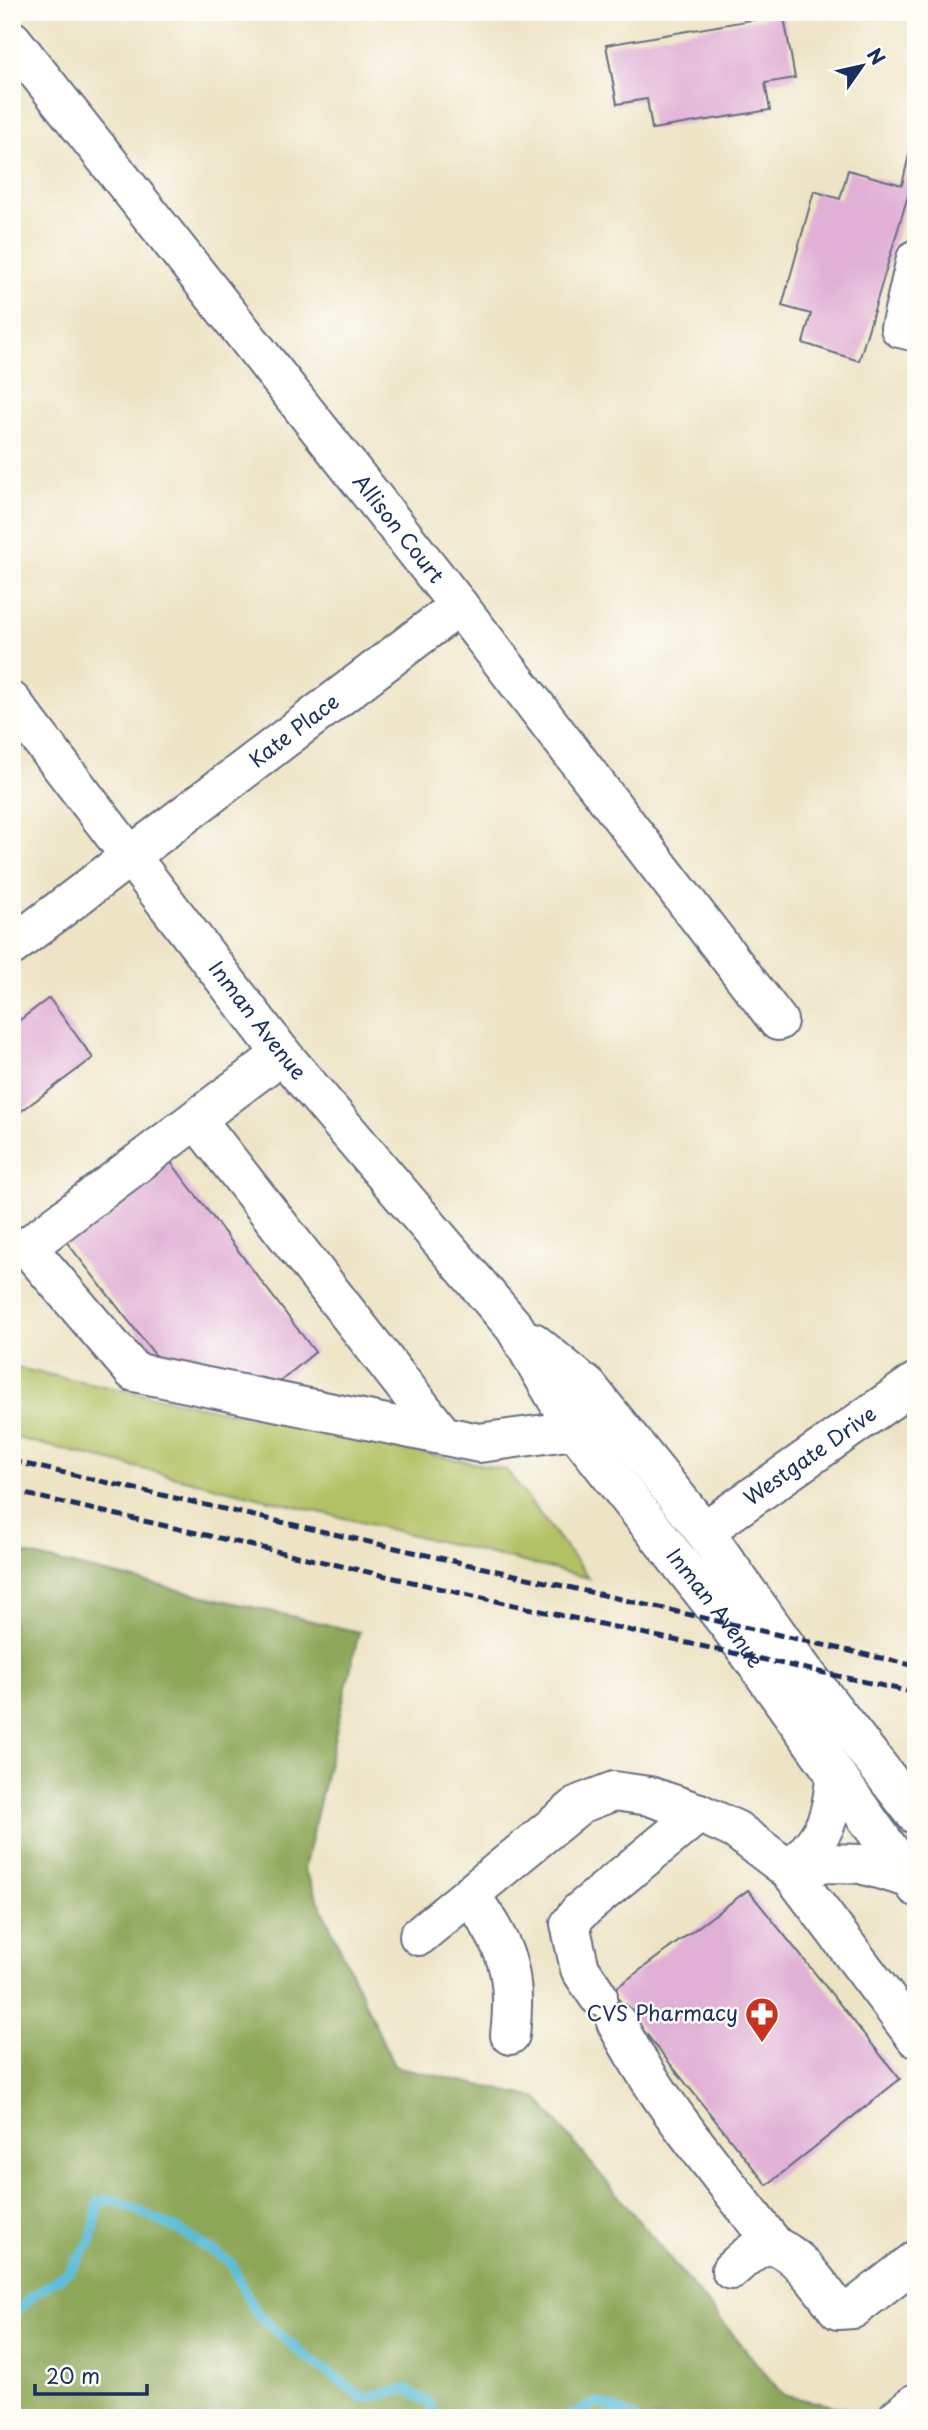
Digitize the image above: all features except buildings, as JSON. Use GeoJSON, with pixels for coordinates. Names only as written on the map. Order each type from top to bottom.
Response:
{"type":"FeatureCollection","features":[{"type":"Feature","properties":{"kind":"street","name":"Allison Court"},"geometry":{"type":"LineString","coordinates":[[12,40],[459,606],[778,1021]]}},
{"type":"Feature","properties":{"kind":"street"},"geometry":{"type":"LineString","coordinates":[[916,259],[900,328],[916,332]]}},
{"type":"Feature","properties":{"kind":"street","name":"Kate Place"},"geometry":{"type":"LineString","coordinates":[[12,946],[459,606]]}},
{"type":"Feature","properties":{"kind":"street","name":"Inman Avenue"},"geometry":{"type":"LineString","coordinates":[[12,702],[282,1054],[515,1328],[575,1430],[728,1624],[913,1882]]}},
{"type":"Feature","properties":{"kind":"street"},"geometry":{"type":"LineString","coordinates":[[282,1054],[27,1247],[134,1372],[479,1443],[575,1430]]}},
{"type":"Feature","properties":{"kind":"street"},"geometry":{"type":"LineString","coordinates":[[196,1119],[442,1434]]}},
{"type":"Feature","properties":{"kind":"street","name":"Inman Avenue"},"geometry":{"type":"LineString","coordinates":[[515,1328],[588,1387],[704,1531],[802,1669],[916,1815]]}},
{"type":"Feature","properties":{"kind":"street","name":"Westgate Drive"},"geometry":{"type":"LineString","coordinates":[[704,1531],[916,1382]]}},
{"type":"Feature","properties":{"kind":"street"},"geometry":{"type":"LineString","coordinates":[[790,1871],[824,1831],[830,1816],[835,1776]]}},
{"type":"Feature","properties":{"kind":"street"},"geometry":{"type":"LineString","coordinates":[[419,1936],[580,1804],[614,1791],[649,1797],[736,1830],[790,1871],[916,2038]]}},
{"type":"Feature","properties":{"kind":"street"},"geometry":{"type":"LineString","coordinates":[[699,1814],[579,1912],[570,1924],[580,1969],[660,2094],[775,2246],[790,2254],[838,2309],[853,2309],[916,2260]]}},
{"type":"Feature","properties":{"kind":"street"},"geometry":{"type":"LineString","coordinates":[[790,1871],[827,1863],[862,1864],[913,1882]]}},
{"type":"Feature","properties":{"kind":"street"},"geometry":{"type":"LineString","coordinates":[[470,1894],[506,1954],[512,1989],[510,2035]]}},
{"type":"Feature","properties":{"kind":"street"},"geometry":{"type":"LineString","coordinates":[[730,2270],[760,2248],[775,2246]]}},
{"type":"Feature","properties":{"kind":"street"},"geometry":{"type":"LineString","coordinates":[[897,2418],[916,2403]]}},
{"type":"Feature","properties":{"kind":"green space"},"geometry":{"type":"Polygon","coordinates":[[[12,1367],[506,1470],[589,1578],[12,1437],[12,1367]]]}},
{"type":"Feature","properties":{"kind":"green space"},"geometry":{"type":"Polygon","coordinates":[[[12,1551],[359,1632],[304,1869],[394,2066],[537,2098],[783,2395],[890,2418],[12,2418],[12,1551]]]}},
{"type":"Feature","properties":{"kind":"waterway"},"geometry":{"type":"LineString","coordinates":[[12,2316],[34,2295],[69,2271],[91,2241],[99,2201],[115,2200],[179,2230],[231,2263],[255,2312],[301,2353],[364,2398],[406,2389],[429,2403],[436,2418]]}},
{"type":"Feature","properties":{"kind":"waterway"},"geometry":{"type":"LineString","coordinates":[[565,2418],[598,2402],[635,2418]]}},
{"type":"Feature","properties":{"kind":"railway"},"geometry":{"type":"LineString","coordinates":[[12,1461],[916,1666]]}},
{"type":"Feature","properties":{"kind":"railway"},"geometry":{"type":"LineString","coordinates":[[12,1491],[916,1693]]}},
{"type":"Feature","properties":{"kind":"place","name":"CVS Pharmacy"},"geometry":{"type":"Point","coordinates":[762,2044]}}]}
